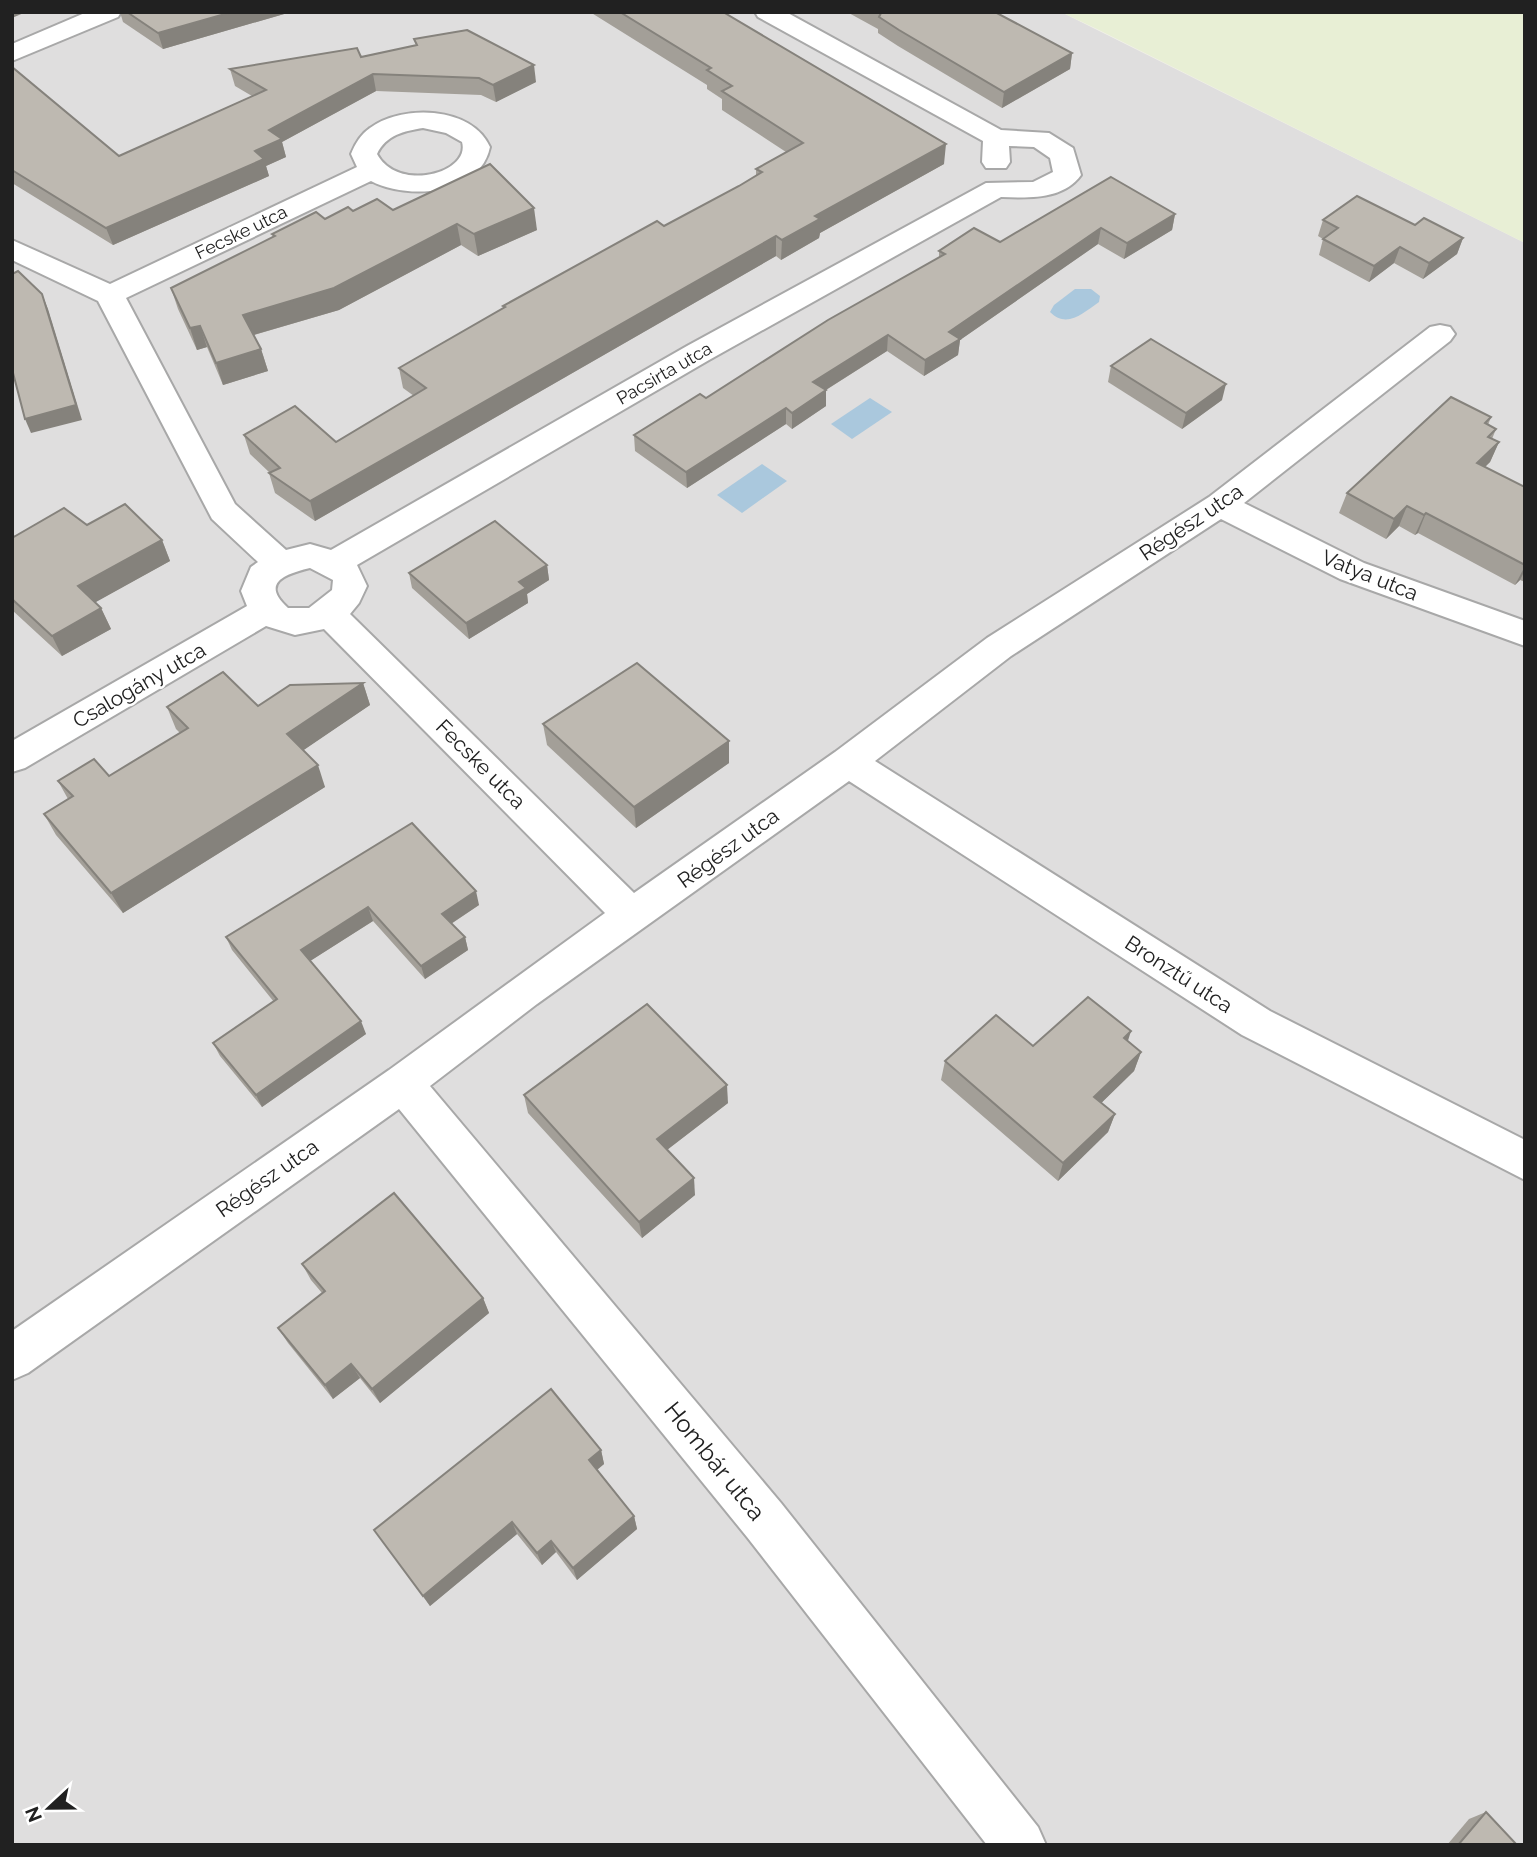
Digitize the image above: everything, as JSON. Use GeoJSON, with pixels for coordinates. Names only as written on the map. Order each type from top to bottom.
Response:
{"type":"FeatureCollection","features":[{"type":"Feature","properties":{"kind":"street"},"geometry":{"type":"LineString","coordinates":[[12,53],[109,12]]}},
{"type":"Feature","properties":{"kind":"street"},"geometry":{"type":"LineString","coordinates":[[767,12],[996,138],[1040,139],[1063,155],[1067,175],[1038,190],[996,189],[996,138]]}},
{"type":"Feature","properties":{"kind":"street","name":"Fecske utca"},"geometry":{"type":"LineString","coordinates":[[110,295],[372,170]]}},
{"type":"Feature","properties":{"kind":"street","name":"Pacsirta utca"},"geometry":{"type":"LineString","coordinates":[[336,562],[698,353],[996,189]]}},
{"type":"Feature","properties":{"kind":"street"},"geometry":{"type":"LineString","coordinates":[[12,249],[110,295],[223,511],[280,563]]}},
{"type":"Feature","properties":{"kind":"street","name":"Régész utca"},"geometry":{"type":"LineString","coordinates":[[12,1358],[403,1083],[523,992],[848,762],[999,647],[1220,505],[1440,334]]}},
{"type":"Feature","properties":{"kind":"street","name":"Vatya utca"},"geometry":{"type":"LineString","coordinates":[[1220,505],[1352,571],[1525,634]]}},
{"type":"Feature","properties":{"kind":"street"},"geometry":{"type":"LineString","coordinates":[[310,556],[336,562],[345,570],[348,590],[342,601],[328,613],[308,620],[288,621],[265,611],[259,601],[258,590],[263,577],[280,563],[310,556]]}},
{"type":"Feature","properties":{"kind":"street","name":"Csalogány utca"},"geometry":{"type":"LineString","coordinates":[[12,758],[265,611]]}},
{"type":"Feature","properties":{"kind":"street","name":"Fecske utca"},"geometry":{"type":"LineString","coordinates":[[328,613],[633,916]]}},
{"type":"Feature","properties":{"kind":"street","name":"Bronztű utca"},"geometry":{"type":"LineString","coordinates":[[848,762],[1256,1023],[1525,1161]]}},
{"type":"Feature","properties":{"kind":"street","name":"Hombár utca"},"geometry":{"type":"LineString","coordinates":[[403,1083],[764,1520],[1020,1845]]}},
{"type":"Feature","properties":{"kind":"shaded area"},"geometry":{"type":"Polygon","coordinates":[[[12,12],[1061,12],[1525,243],[1525,1845],[12,1845],[12,12]]]}},
{"type":"Feature","properties":{"kind":"green space"},"geometry":{"type":"Polygon","coordinates":[[[1061,12],[1525,12],[1525,243],[1097,29],[1061,12]]]}},
{"type":"Feature","properties":{"kind":"water"},"geometry":{"type":"Polygon","coordinates":[[[1075,289],[1091,289],[1100,296],[1099,302],[1075,318],[1063,319],[1050,312],[1054,305],[1075,289]]]}},
{"type":"Feature","properties":{"kind":"water"},"geometry":{"type":"Polygon","coordinates":[[[870,398],[892,412],[852,439],[831,424],[870,398]]]}},
{"type":"Feature","properties":{"kind":"water"},"geometry":{"type":"Polygon","coordinates":[[[762,464],[787,481],[742,513],[717,495],[762,464]]]}},
{"type":"Feature","properties":{"kind":"building"},"geometry":{"type":"Polygon","coordinates":[[[127,12],[232,12],[158,33],[127,12]]]}},
{"type":"Feature","properties":{"kind":"building"},"geometry":{"type":"Polygon","coordinates":[[[620,12],[723,12],[946,144],[815,216],[820,219],[782,240],[776,236],[310,501],[269,473],[280,468],[244,435],[295,406],[336,442],[426,388],[399,368],[505,307],[503,306],[657,221],[664,226],[739,186],[762,172],[756,169],[803,143],[722,91],[732,86],[707,70],[711,68],[620,12]]]}},
{"type":"Feature","properties":{"kind":"building"},"geometry":{"type":"Polygon","coordinates":[[[878,12],[995,12],[1072,53],[1004,92],[899,30],[879,17],[881,13],[878,12]]]}},
{"type":"Feature","properties":{"kind":"building"},"geometry":{"type":"Polygon","coordinates":[[[467,30],[534,65],[493,85],[479,78],[373,74],[269,130],[282,139],[255,151],[264,159],[106,228],[12,170],[12,67],[119,156],[266,90],[230,69],[357,48],[361,57],[417,45],[414,39],[467,30]]]}},
{"type":"Feature","properties":{"kind":"building"},"geometry":{"type":"Polygon","coordinates":[[[490,164],[534,208],[474,234],[457,224],[334,288],[243,315],[261,349],[216,363],[200,326],[190,328],[171,288],[275,236],[272,234],[316,212],[325,219],[348,207],[353,211],[377,199],[393,210],[490,164]]]}},
{"type":"Feature","properties":{"kind":"building"},"geometry":{"type":"Polygon","coordinates":[[[1111,177],[1175,214],[1127,243],[1101,228],[949,332],[960,339],[925,360],[888,335],[813,382],[826,390],[792,413],[786,408],[686,472],[634,435],[700,394],[706,398],[828,320],[945,254],[939,251],[974,228],[1000,242],[1111,177]]]}},
{"type":"Feature","properties":{"kind":"building"},"geometry":{"type":"Polygon","coordinates":[[[1357,196],[1415,225],[1424,218],[1463,238],[1429,263],[1400,247],[1374,266],[1323,239],[1338,228],[1323,220],[1357,196]]]}},
{"type":"Feature","properties":{"kind":"building"},"geometry":{"type":"Polygon","coordinates":[[[18,271],[42,294],[76,405],[25,419],[12,369],[12,274],[18,271]]]}},
{"type":"Feature","properties":{"kind":"building"},"geometry":{"type":"Polygon","coordinates":[[[1151,339],[1226,384],[1186,413],[1111,366],[1151,339]]]}},
{"type":"Feature","properties":{"kind":"building"},"geometry":{"type":"Polygon","coordinates":[[[1451,397],[1491,417],[1485,423],[1496,429],[1488,437],[1499,442],[1477,463],[1525,487],[1525,565],[1426,513],[1424,515],[1407,506],[1394,519],[1347,493],[1451,397]]]}},
{"type":"Feature","properties":{"kind":"building"},"geometry":{"type":"Polygon","coordinates":[[[125,504],[162,540],[78,586],[101,608],[52,636],[12,599],[12,538],[64,508],[87,525],[125,504]]]}},
{"type":"Feature","properties":{"kind":"building"},"geometry":{"type":"Polygon","coordinates":[[[495,521],[547,565],[519,582],[526,588],[466,623],[409,573],[495,521]]]}},
{"type":"Feature","properties":{"kind":"building"},"geometry":{"type":"Polygon","coordinates":[[[637,663],[729,741],[634,807],[543,724],[637,663]]]}},
{"type":"Feature","properties":{"kind":"building"},"geometry":{"type":"Polygon","coordinates":[[[223,672],[258,706],[290,685],[363,683],[287,734],[318,765],[111,893],[44,814],[73,796],[58,781],[94,759],[109,776],[188,728],[167,707],[223,672]]]}},
{"type":"Feature","properties":{"kind":"building"},"geometry":{"type":"Polygon","coordinates":[[[412,823],[476,891],[442,914],[465,937],[421,966],[368,907],[301,950],[361,1021],[256,1095],[213,1043],[277,999],[226,937],[412,823]]]}},
{"type":"Feature","properties":{"kind":"building"},"geometry":{"type":"Polygon","coordinates":[[[1088,997],[1131,1031],[1124,1038],[1141,1052],[1094,1097],[1115,1114],[1063,1163],[945,1061],[996,1015],[1033,1046],[1088,997]]]}},
{"type":"Feature","properties":{"kind":"building"},"geometry":{"type":"Polygon","coordinates":[[[647,1004],[727,1085],[657,1139],[694,1178],[639,1222],[524,1095],[647,1004]]]}},
{"type":"Feature","properties":{"kind":"building"},"geometry":{"type":"Polygon","coordinates":[[[394,1193],[483,1298],[372,1389],[351,1364],[325,1385],[278,1328],[325,1291],[302,1264],[394,1193]]]}},
{"type":"Feature","properties":{"kind":"building"},"geometry":{"type":"Polygon","coordinates":[[[551,1389],[601,1450],[589,1460],[634,1516],[573,1568],[551,1541],[537,1553],[512,1522],[423,1596],[374,1530],[551,1389]]]}},
{"type":"Feature","properties":{"kind":"building"},"geometry":{"type":"Polygon","coordinates":[[[1486,1812],[1517,1845],[1458,1845],[1486,1812]]]}}]}
